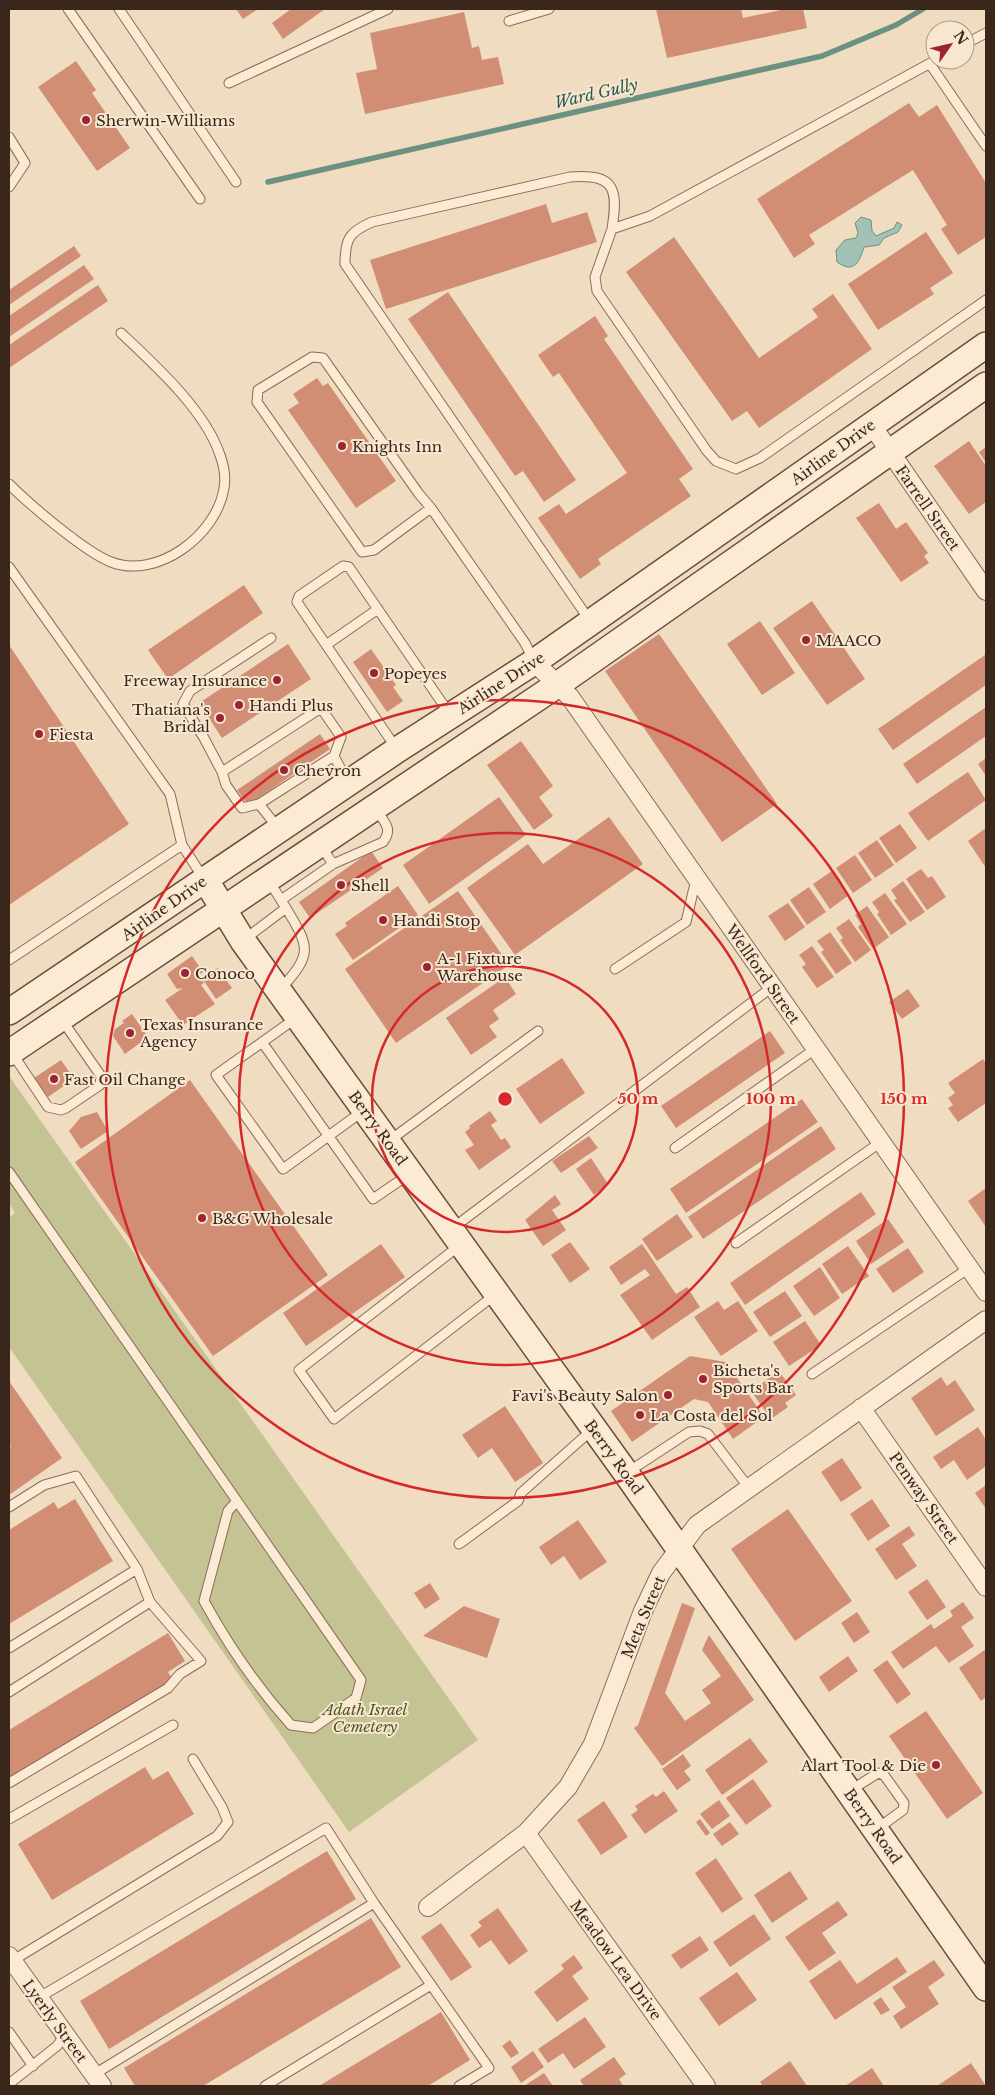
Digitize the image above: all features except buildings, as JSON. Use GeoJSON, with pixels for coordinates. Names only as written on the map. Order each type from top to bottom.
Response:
{"type":"FeatureCollection","features":[{"type":"Feature","properties":{"kind":"main road","name":"Airline Drive"},"geometry":{"type":"LineString","coordinates":[[9,1012],[278,829],[534,662],[986,345]]}},
{"type":"Feature","properties":{"kind":"main road","name":"Airline Drive"},"geometry":{"type":"LineString","coordinates":[[11,1047],[60,1018],[557,684],[986,385]]}},
{"type":"Feature","properties":{"kind":"main road"},"geometry":{"type":"LineString","coordinates":[[709,541],[725,566]]}},
{"type":"Feature","properties":{"kind":"main road","name":"Berry Road"},"geometry":{"type":"LineString","coordinates":[[205,879],[243,941],[626,1473],[986,1988]]}},
{"type":"Feature","properties":{"kind":"street","name":"Farrell Street"},"geometry":{"type":"LineString","coordinates":[[871,424],[986,590]]}},
{"type":"Feature","properties":{"kind":"street","name":"Wellford Street"},"geometry":{"type":"LineString","coordinates":[[534,662],[570,698],[986,1292]]}},
{"type":"Feature","properties":{"kind":"street","name":"Meta Street"},"geometry":{"type":"LineString","coordinates":[[428,1907],[526,1834],[568,1787],[593,1744],[643,1611],[661,1573],[697,1525],[986,1320]]}},
{"type":"Feature","properties":{"kind":"street","name":"Penway Street"},"geometry":{"type":"LineString","coordinates":[[861,1408],[986,1588]]}},
{"type":"Feature","properties":{"kind":"street","name":"Meadow Lea Drive"},"geometry":{"type":"LineString","coordinates":[[526,1834],[706,2086]]}},
{"type":"Feature","properties":{"kind":"street","name":"Lyerly Street"},"geometry":{"type":"LineString","coordinates":[[10,1959],[98,2080]]}},
{"type":"Feature","properties":{"kind":"lane"},"geometry":{"type":"LineString","coordinates":[[68,9],[200,199]]}},
{"type":"Feature","properties":{"kind":"lane"},"geometry":{"type":"LineString","coordinates":[[119,9],[236,182]]}},
{"type":"Feature","properties":{"kind":"lane"},"geometry":{"type":"LineString","coordinates":[[229,83],[388,9]]}},
{"type":"Feature","properties":{"kind":"lane"},"geometry":{"type":"LineString","coordinates":[[509,21],[549,9]]}},
{"type":"Feature","properties":{"kind":"lane"},"geometry":{"type":"LineString","coordinates":[[612,229],[650,216],[925,66]]}},
{"type":"Feature","properties":{"kind":"lane"},"geometry":{"type":"LineString","coordinates":[[938,70],[986,146]]}},
{"type":"Feature","properties":{"kind":"lane"},"geometry":{"type":"LineString","coordinates":[[9,137],[25,163],[9,187]]}},
{"type":"Feature","properties":{"kind":"lane"},"geometry":{"type":"LineString","coordinates":[[591,622],[345,264],[348,238],[372,222],[577,176],[595,176],[606,182],[614,190],[616,202],[612,229],[595,277],[597,291],[707,451],[716,461],[736,469],[760,458],[986,300]]}},
{"type":"Feature","properties":{"kind":"lane"},"geometry":{"type":"LineString","coordinates":[[9,484],[91,551],[111,562],[129,566],[155,564],[171,556],[197,536],[210,522],[224,489],[225,473],[220,454],[198,416],[166,376],[121,333]]}},
{"type":"Feature","properties":{"kind":"lane"},"geometry":{"type":"LineString","coordinates":[[431,508],[374,550],[362,552],[257,402],[258,390],[312,357],[323,358],[431,508],[525,643],[534,662]]}},
{"type":"Feature","properties":{"kind":"lane"},"geometry":{"type":"LineString","coordinates":[[397,750],[297,602],[299,596],[343,566],[349,567],[451,715]]}},
{"type":"Feature","properties":{"kind":"lane"},"geometry":{"type":"LineString","coordinates":[[9,567],[170,794],[182,844],[205,879]]}},
{"type":"Feature","properties":{"kind":"lane"},"geometry":{"type":"LineString","coordinates":[[326,645],[378,609]]}},
{"type":"Feature","properties":{"kind":"lane"},"geometry":{"type":"LineString","coordinates":[[222,772],[321,708],[341,737],[334,756],[259,804],[242,808],[226,786],[222,772],[182,704],[190,691],[271,638]]}},
{"type":"Feature","properties":{"kind":"lane"},"geometry":{"type":"LineString","coordinates":[[334,756],[349,784]]}},
{"type":"Feature","properties":{"kind":"lane"},"geometry":{"type":"LineString","coordinates":[[259,804],[278,829]]}},
{"type":"Feature","properties":{"kind":"lane"},"geometry":{"type":"LineString","coordinates":[[281,900],[333,864],[383,842],[388,835],[389,829],[374,807]]}},
{"type":"Feature","properties":{"kind":"lane"},"geometry":{"type":"LineString","coordinates":[[9,960],[182,844]]}},
{"type":"Feature","properties":{"kind":"lane"},"geometry":{"type":"LineString","coordinates":[[320,844],[333,864]]}},
{"type":"Feature","properties":{"kind":"lane"},"geometry":{"type":"LineString","coordinates":[[268,879],[304,937],[305,952],[300,968],[280,991]]}},
{"type":"Feature","properties":{"kind":"lane"},"geometry":{"type":"LineString","coordinates":[[616,969],[686,922],[696,879]]}},
{"type":"Feature","properties":{"kind":"lane"},"geometry":{"type":"LineString","coordinates":[[243,941],[286,908]]}},
{"type":"Feature","properties":{"kind":"lane"},"geometry":{"type":"LineString","coordinates":[[496,1294],[334,1419],[299,1370],[456,1237],[772,987]]}},
{"type":"Feature","properties":{"kind":"lane"},"geometry":{"type":"LineString","coordinates":[[298,1016],[216,1075],[283,1169],[365,1109]]}},
{"type":"Feature","properties":{"kind":"lane"},"geometry":{"type":"LineString","coordinates":[[11,1047],[18,1062],[44,1102],[54,1109],[66,1108],[100,1085],[101,1076],[60,1018]]}},
{"type":"Feature","properties":{"kind":"lane"},"geometry":{"type":"LineString","coordinates":[[388,1142],[538,1031]]}},
{"type":"Feature","properties":{"kind":"lane"},"geometry":{"type":"LineString","coordinates":[[262,1042],[373,1199],[410,1173]]}},
{"type":"Feature","properties":{"kind":"lane"},"geometry":{"type":"LineString","coordinates":[[675,1148],[815,1049]]}},
{"type":"Feature","properties":{"kind":"lane"},"geometry":{"type":"LineString","coordinates":[[736,1243],[881,1142]]}},
{"type":"Feature","properties":{"kind":"lane"},"geometry":{"type":"LineString","coordinates":[[9,1172],[237,1501],[361,1680],[356,1698],[313,1728],[291,1725],[270,1701],[219,1628],[204,1601],[228,1511],[237,1501]]}},
{"type":"Feature","properties":{"kind":"lane"},"geometry":{"type":"LineString","coordinates":[[812,1374],[969,1268]]}},
{"type":"Feature","properties":{"kind":"lane"},"geometry":{"type":"LineString","coordinates":[[459,1544],[518,1501],[521,1493],[594,1429]]}},
{"type":"Feature","properties":{"kind":"lane"},"geometry":{"type":"LineString","coordinates":[[626,1473],[689,1432],[700,1431],[708,1434],[749,1488]]}},
{"type":"Feature","properties":{"kind":"lane"},"geometry":{"type":"LineString","coordinates":[[9,1507],[44,1485],[76,1476],[136,1569],[150,1602],[201,1661],[180,1674],[168,1688],[9,1783]]}},
{"type":"Feature","properties":{"kind":"lane"},"geometry":{"type":"LineString","coordinates":[[9,1648],[136,1569]]}},
{"type":"Feature","properties":{"kind":"lane"},"geometry":{"type":"LineString","coordinates":[[9,1692],[150,1602]]}},
{"type":"Feature","properties":{"kind":"lane"},"geometry":{"type":"LineString","coordinates":[[9,1819],[173,1725]]}},
{"type":"Feature","properties":{"kind":"lane"},"geometry":{"type":"LineString","coordinates":[[10,1959],[217,1836],[228,1822],[222,1807],[193,1759]]}},
{"type":"Feature","properties":{"kind":"lane"},"geometry":{"type":"LineString","coordinates":[[848,1791],[878,1773],[884,1775],[904,1803],[903,1810],[876,1830]]}},
{"type":"Feature","properties":{"kind":"lane"},"geometry":{"type":"LineString","coordinates":[[38,1998],[326,1828],[374,1902],[489,2068],[459,2086]]}},
{"type":"Feature","properties":{"kind":"lane"},"geometry":{"type":"LineString","coordinates":[[98,2080],[374,1902]]}},
{"type":"Feature","properties":{"kind":"lane"},"geometry":{"type":"LineString","coordinates":[[265,2086],[431,1985]]}},
{"type":"Feature","properties":{"kind":"lane"},"geometry":{"type":"LineString","coordinates":[[9,2032],[32,2066]]}},
{"type":"Feature","properties":{"kind":"lane"},"geometry":{"type":"LineString","coordinates":[[9,2084],[57,2046],[65,2035]]}},
{"type":"Feature","properties":{"kind":"green space","name":"Adath Israel Cemetery"},"geometry":{"type":"Polygon","coordinates":[[[9,1076],[478,1740],[349,1832],[9,1347],[9,1218],[15,1213],[9,1203],[9,1076]]]}},
{"type":"Feature","properties":{"kind":"shaded area"},"geometry":{"type":"Polygon","coordinates":[[[861,217],[871,220],[872,231],[876,236],[894,228],[897,222],[902,225],[898,232],[884,238],[879,245],[864,247],[861,257],[856,264],[848,267],[843,266],[837,262],[836,250],[845,240],[856,238],[858,233],[855,223],[861,217]]]}},
{"type":"Feature","properties":{"kind":"waterway","name":"Ward Gully"},"geometry":{"type":"LineString","coordinates":[[268,182],[822,56],[896,25],[923,9]]}},
{"type":"Feature","properties":{"kind":"place","name":"Sherwin-Williams"},"geometry":{"type":"Point","coordinates":[86,120]}},
{"type":"Feature","properties":{"kind":"place","name":"Knights Inn"},"geometry":{"type":"Point","coordinates":[342,446]}},
{"type":"Feature","properties":{"kind":"place","name":"MAACO"},"geometry":{"type":"Point","coordinates":[806,640]}},
{"type":"Feature","properties":{"kind":"place","name":"Popeyes"},"geometry":{"type":"Point","coordinates":[374,673]}},
{"type":"Feature","properties":{"kind":"place","name":"Freeway Insurance"},"geometry":{"type":"Point","coordinates":[277,680]}},
{"type":"Feature","properties":{"kind":"place","name":"Handi Plus"},"geometry":{"type":"Point","coordinates":[239,705]}},
{"type":"Feature","properties":{"kind":"place","name":"Thatiana's Bridal"},"geometry":{"type":"Point","coordinates":[220,718]}},
{"type":"Feature","properties":{"kind":"place","name":"Fiesta"},"geometry":{"type":"Point","coordinates":[39,734]}},
{"type":"Feature","properties":{"kind":"place","name":"Chevron"},"geometry":{"type":"Point","coordinates":[284,770]}},
{"type":"Feature","properties":{"kind":"place","name":"Shell"},"geometry":{"type":"Point","coordinates":[341,885]}},
{"type":"Feature","properties":{"kind":"place","name":"Handi Stop"},"geometry":{"type":"Point","coordinates":[383,920]}},
{"type":"Feature","properties":{"kind":"place","name":"A-1 Fixture Warehouse"},"geometry":{"type":"Point","coordinates":[427,967]}},
{"type":"Feature","properties":{"kind":"place","name":"Conoco"},"geometry":{"type":"Point","coordinates":[185,973]}},
{"type":"Feature","properties":{"kind":"place","name":"Texas Insurance Agency"},"geometry":{"type":"Point","coordinates":[130,1033]}},
{"type":"Feature","properties":{"kind":"place","name":"Fast Oil Change"},"geometry":{"type":"Point","coordinates":[54,1079]}},
{"type":"Feature","properties":{"kind":"place","name":"B&G Wholesale"},"geometry":{"type":"Point","coordinates":[202,1218]}},
{"type":"Feature","properties":{"kind":"place","name":"Bicheta's Sports Bar"},"geometry":{"type":"Point","coordinates":[703,1379]}},
{"type":"Feature","properties":{"kind":"place","name":"Favi's Beauty Salon"},"geometry":{"type":"Point","coordinates":[668,1395]}},
{"type":"Feature","properties":{"kind":"place","name":"La Costa del Sol"},"geometry":{"type":"Point","coordinates":[640,1415]}},
{"type":"Feature","properties":{"kind":"place","name":"Alart Tool & Die"},"geometry":{"type":"Point","coordinates":[936,1765]}}]}
